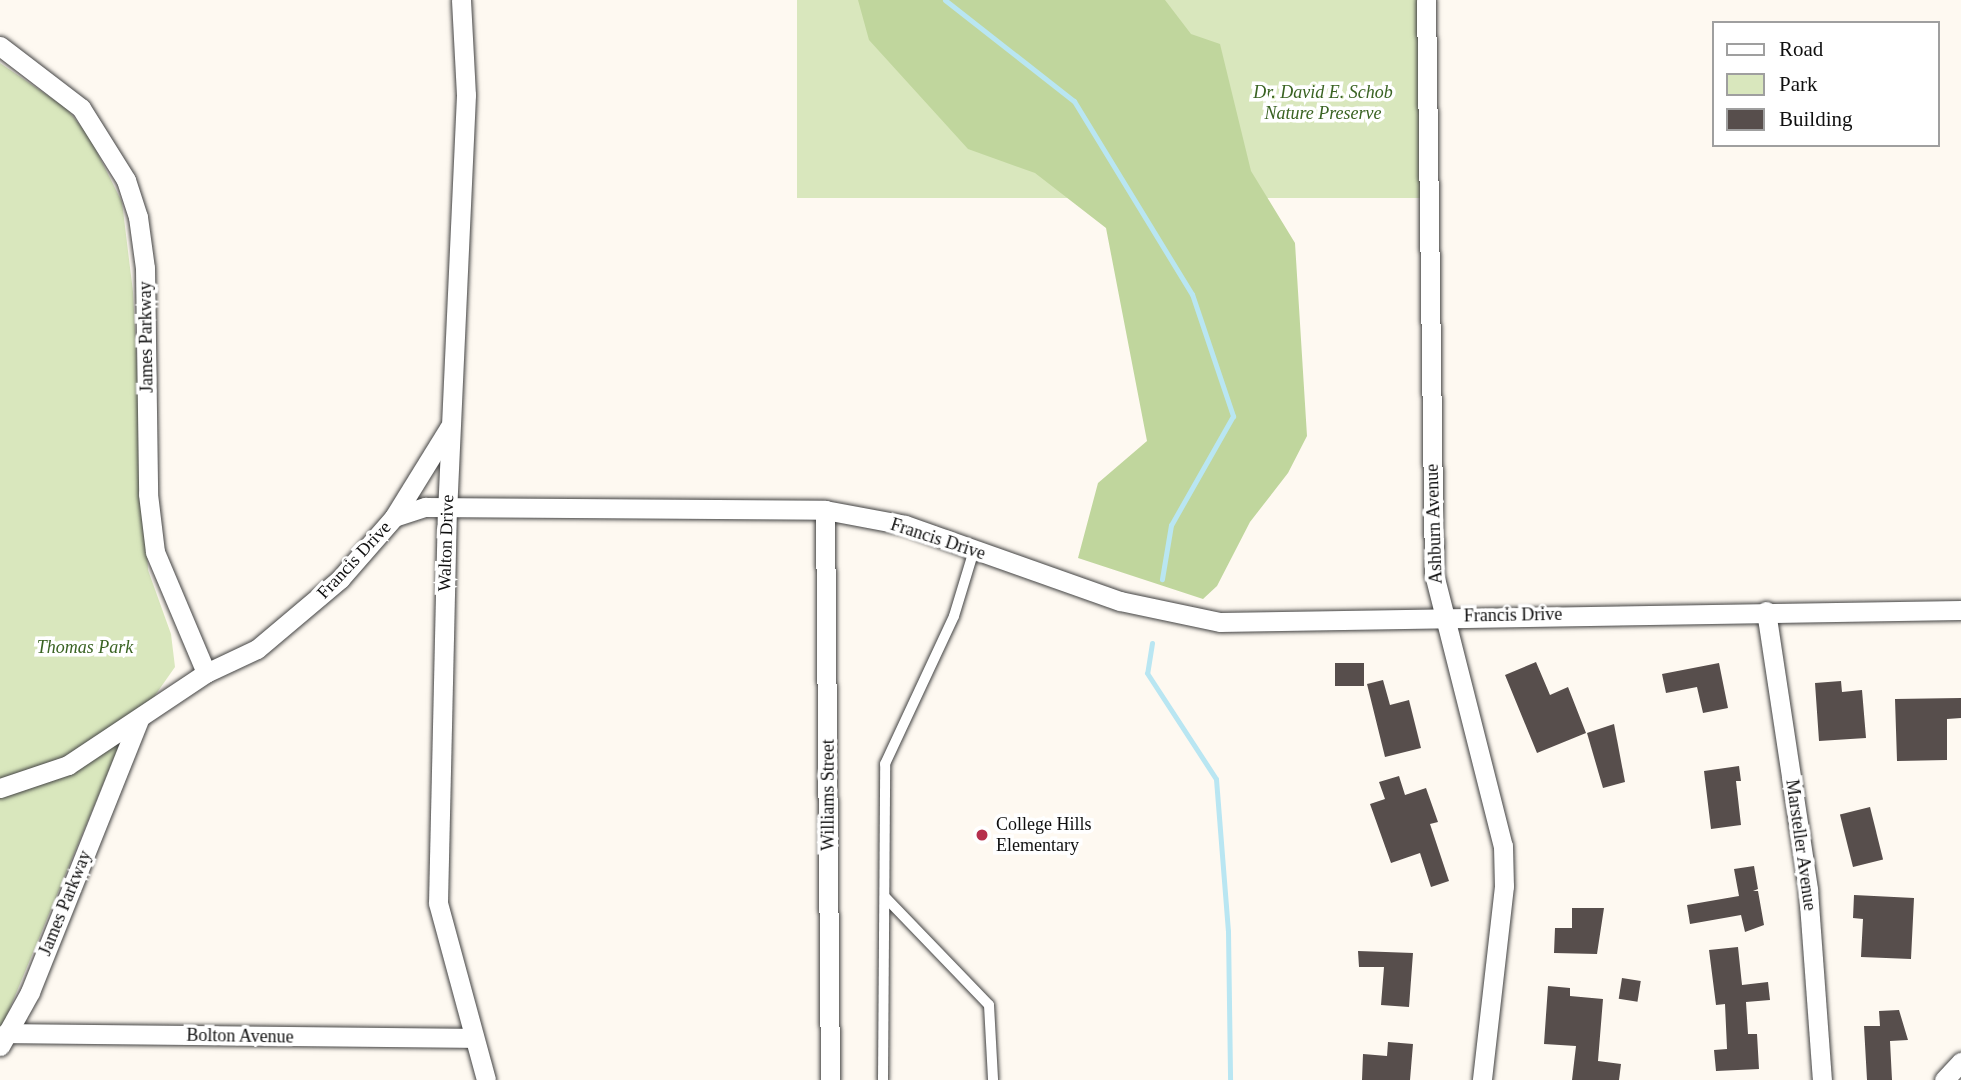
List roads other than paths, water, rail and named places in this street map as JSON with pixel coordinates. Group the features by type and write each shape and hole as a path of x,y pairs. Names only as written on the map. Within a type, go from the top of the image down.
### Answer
{"street":[{"name":"Walton Drive","path":"461,0 466,95 447,506 438,902 486,1080"},
{"name":"Ashburn Avenue","path":"1426,0 1433,574 1440,616 1503,846 1504,886 1482,1080"},
{"name":"James Parkway","path":"0,46 81,108 130,192 145,268 148,494 155,552 206,673"},
{"path":"394,517 451,425"},
{"name":"Francis Drive","path":"0,788 68,765 206,673 274,636 340,579 394,517 447,506 825,510 905,526 1119,601 1191,619 1961,610"},
{"name":"Williams Street","path":"825,510 830,1080"},
{"name":"Marsteller Avenue","path":"1766,611 1808,890 1822,1080"},
{"name":"James Parkway","path":"3,1040 30,992 140,719"},
{"name":"Bolton Avenue","path":"3,1040 474,1038"},
{"path":"1944,1080 1961,1062"}],"lane":[{"path":"883,1080 885,764 954,616 974,550"},
{"path":"884,897 989,1005 993,1080"}],"waterway":[{"path":"945,0 1074,101 1192,294 1233,416 1171,525 1162,579"},
{"path":"1152,643 1147,673 1216,779 1228,931 1230,1080"}],"place":[{"name":"College Hills Elementary","path":"982,835"}],"park label":[{"name":"Dr. David E. Schob Nature Preserve","path":"1323,103"},
{"name":"Thomas Park","path":"85,647"}]}
